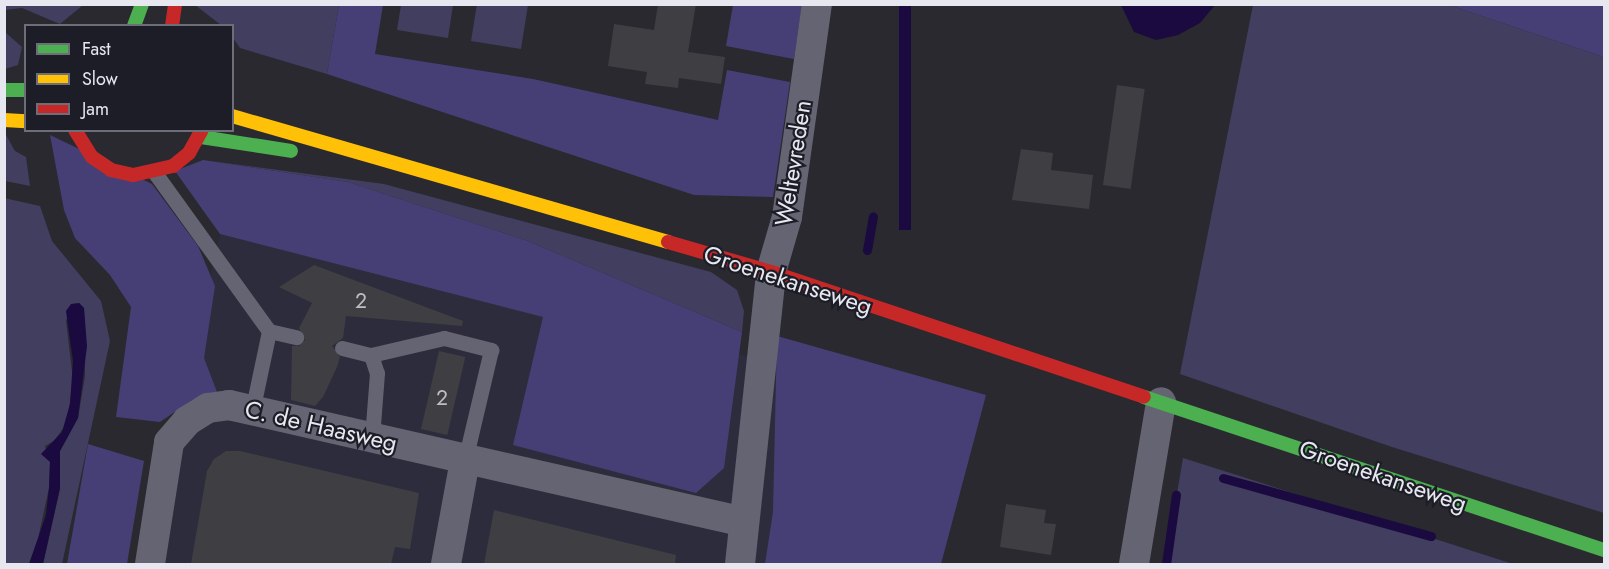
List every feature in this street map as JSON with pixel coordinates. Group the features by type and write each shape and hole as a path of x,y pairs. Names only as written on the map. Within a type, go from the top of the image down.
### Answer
{"street":[{"path":"135,24 142,4"},
{"path":"172,24 175,4"},
{"name":"Weltevreden","path":"744,522 771,272 787,217 818,4"},
{"path":"4,90 24,90"},
{"name":"Groenekanseweg","path":"234,117 411,170 771,272 1605,550"},
{"path":"4,120 24,121"},
{"path":"76,132 92,158 111,170 133,175 155,173 189,153 201,134"},
{"name":"Groenekanseweg","path":"201,134 411,170"},
{"path":"1134,564 1161,402"},
{"name":"C. de Haasweg","path":"150,564 169,442 187,421 208,408 253,407 465,460 744,522"},
{"path":"446,564 465,460"},
{"path":"740,564 744,522"}],"lane":[{"path":"155,173 269,331 296,337"},
{"path":"253,407 269,331"},
{"path":"342,348 371,355 444,338 491,350 465,460"},
{"path":"371,355 377,373 372,438"}],"shaded area":[{"path":"477,4 528,5 521,49 471,41"},
{"path":"1121,4 1215,5 1200,23 1178,35 1156,40 1134,32"},
{"path":"4,5 83,5 60,24 22,8 5,10"},
{"path":"195,5 339,5 327,74 240,48 234,39 234,24 220,24"},
{"path":"339,5 383,5 375,54 533,79 718,120 727,70 790,82 773,197 694,195 327,74"},
{"path":"401,5 453,5 448,38 397,30"},
{"path":"733,5 802,5 794,59 726,46"},
{"path":"899,5 911,5 911,230 899,230"},
{"path":"1253,5 1449,5 1604,57 1604,513 1392,447 1180,374"},
{"path":"1449,5 1604,5 1604,57"},
{"path":"5,32 22,47 18,65 5,69"},
{"path":"5,133 15,151 26,157 30,186 5,181"},
{"path":"50,135 152,184 198,246 215,286 204,358 217,392 192,400 160,422 116,417 131,307 110,275 75,238 64,210"},
{"path":"203,160 384,184 711,272 737,290 744,311 742,332 528,241 348,182"},
{"path":"203,160 348,182 528,241 742,332 724,468 696,493 513,445 543,317 220,234 175,171"},
{"path":"4,198 40,206 52,241 101,301 110,341 62,564 43,564 60,489 60,451 78,418 85,376 84,308 79,303 66,320 73,380 67,423 54,441 45,446 50,462 49,488 38,539 29,564 5,564"},
{"path":"220,234 544,317 783,363 776,510 768,564 147,564"},
{"path":"79,303 84,308 87,346 78,418 60,451 60,488 43,564 29,564 46,515 49,488 50,462 41,454 62,432 70,404 73,361 66,311 71,304"},
{"path":"777,336 986,395 941,564 765,564 773,512"},
{"path":"88,444 144,461 127,564 67,564"},
{"path":"1183,458 1243,477 1513,564 1165,564"}],"building":[{"path":"658,4 696,4 688,52 725,57 721,84 679,78 678,88 645,84 647,72 608,66 614,24 654,30"},
{"path":"1117,85 1145,89 1131,189 1103,185"},
{"path":"1021,149 1053,153 1051,170 1093,175 1089,209 1012,200"},
{"path":"314,265 463,321 462,326 346,316 343,338 332,346 340,357 323,397 315,406 291,400 292,346 299,346 305,340 299,328 312,303 279,287"},
{"path":"439,351 465,357 447,435 421,429"},
{"path":"226,451 240,451 419,493 410,549 395,547 391,564 191,564 207,471 214,459"},
{"path":"1006,504 1046,510 1044,523 1056,524 1051,555 1000,547"},
{"path":"494,510 676,555 675,564 484,564"}],"waterway":[{"path":"867,250 873,217"},
{"path":"1223,478 1431,536"},
{"path":"1166,564 1176,495"}],"traffic: fast":[{"path":"135,24 142,4"},
{"path":"4,90 24,90"},
{"path":"201,137 291,151"},
{"path":"1144,397 1604,550"}],"traffic: slow":[{"path":"234,117 668,242"},
{"path":"4,120 24,121"}],"traffic: jam":[{"path":"172,24 175,4"},
{"path":"76,132 92,157 111,170 133,175 173,166 189,153 201,132"},
{"path":"668,242 771,272 1144,397"}]}
